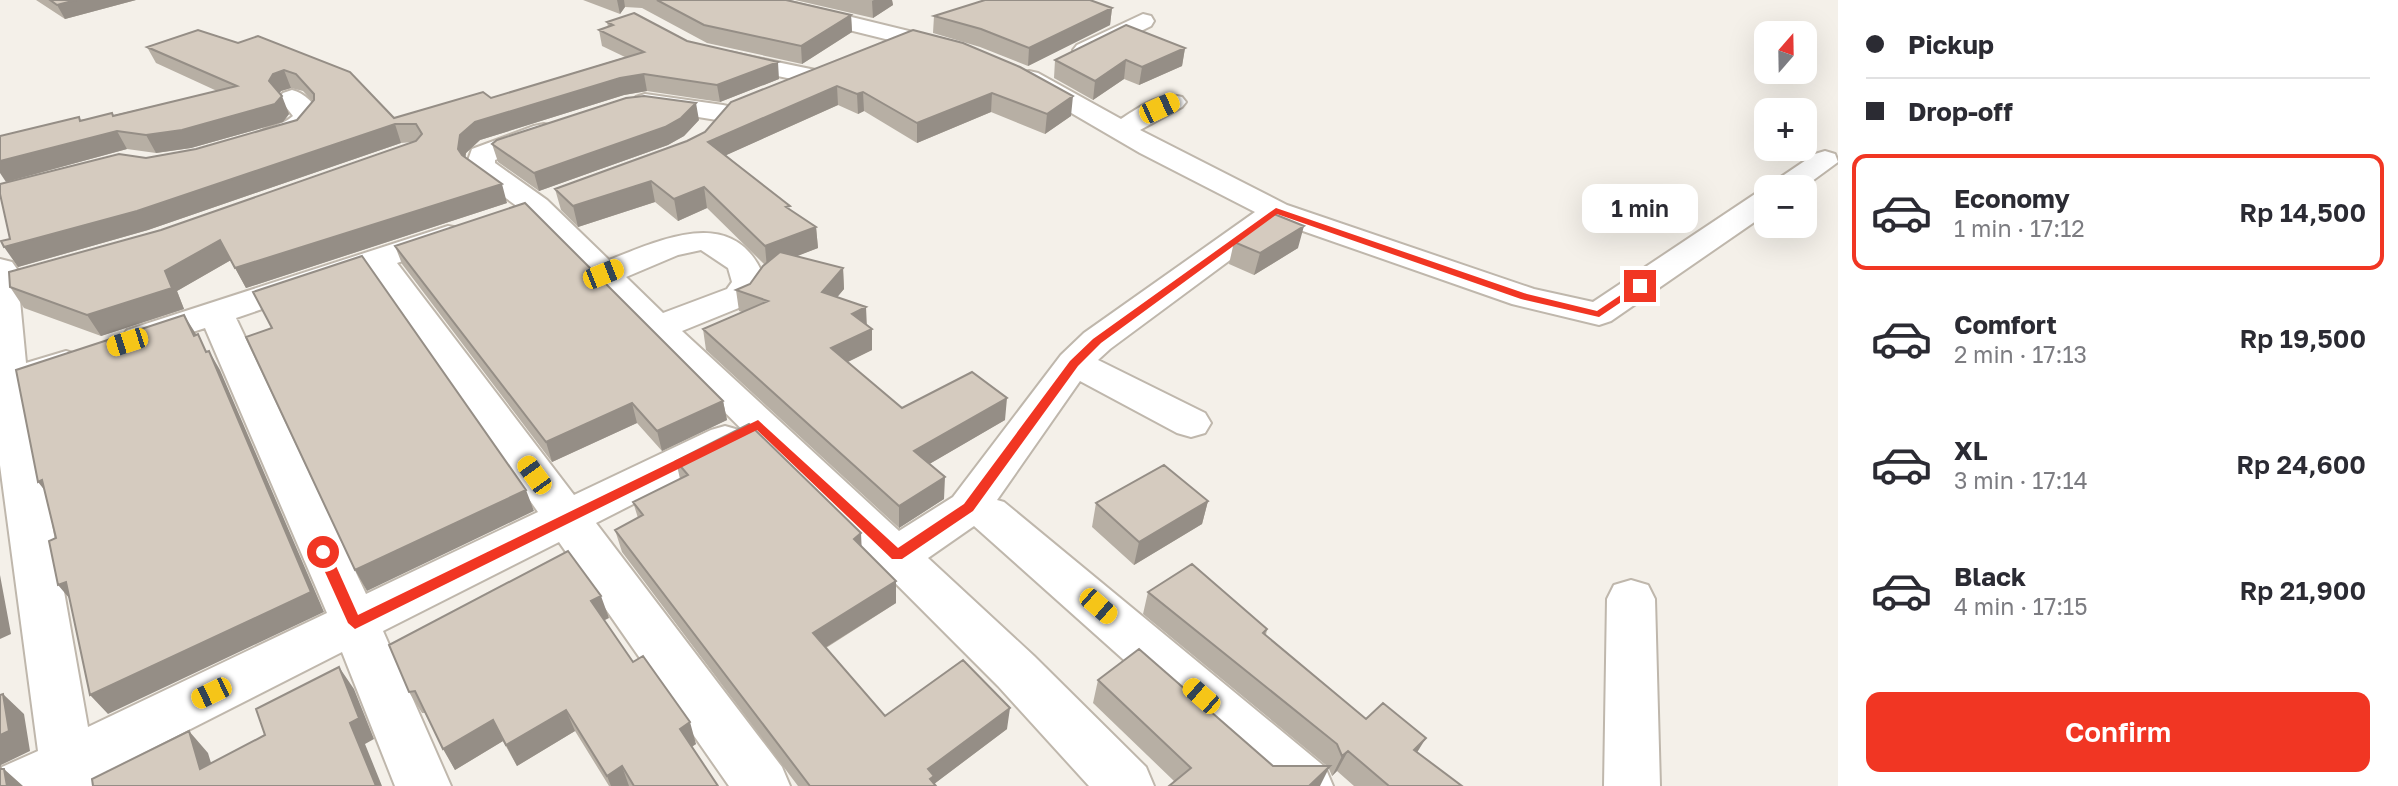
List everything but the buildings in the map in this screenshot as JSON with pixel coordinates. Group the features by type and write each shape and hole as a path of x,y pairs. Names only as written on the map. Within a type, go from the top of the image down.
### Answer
{"street":[{"path":"756,0 912,37 971,54"},
{"path":"1143,22 1038,69 1121,131 1276,211 1524,297 1599,314 1754,209"},
{"path":"876,52 912,37"},
{"path":"624,106 647,102 736,112 828,72 707,53"},
{"path":"244,144 294,130 303,123 306,113 292,98"},
{"path":"1121,131 1145,115 1174,102"},
{"path":"563,126 491,149 482,155 480,166 549,201 603,274 1016,671 1126,786"},
{"path":"1803,175 1825,160"},
{"path":"4,383 549,201"},
{"path":"897,555 968,508 1074,363 1122,320 1276,211"},
{"path":"603,274 668,248 704,240 720,247 743,264 748,282 739,296 658,328"},
{"path":"377,258 762,786"},
{"path":"11,277 4,383 53,779 355,623 758,424"},
{"path":"216,313 355,623 423,786"},
{"path":"1074,363 1191,423"},
{"path":"968,508 989,514 1014,534 1305,786"},
{"path":"1631,599 1632,786"}],"route":[{"path":"323,552 355,623 758,424 897,555 968,508 1074,363 1097,341 1122,320 1276,211 1524,297 1599,314 1640,286"}]}
